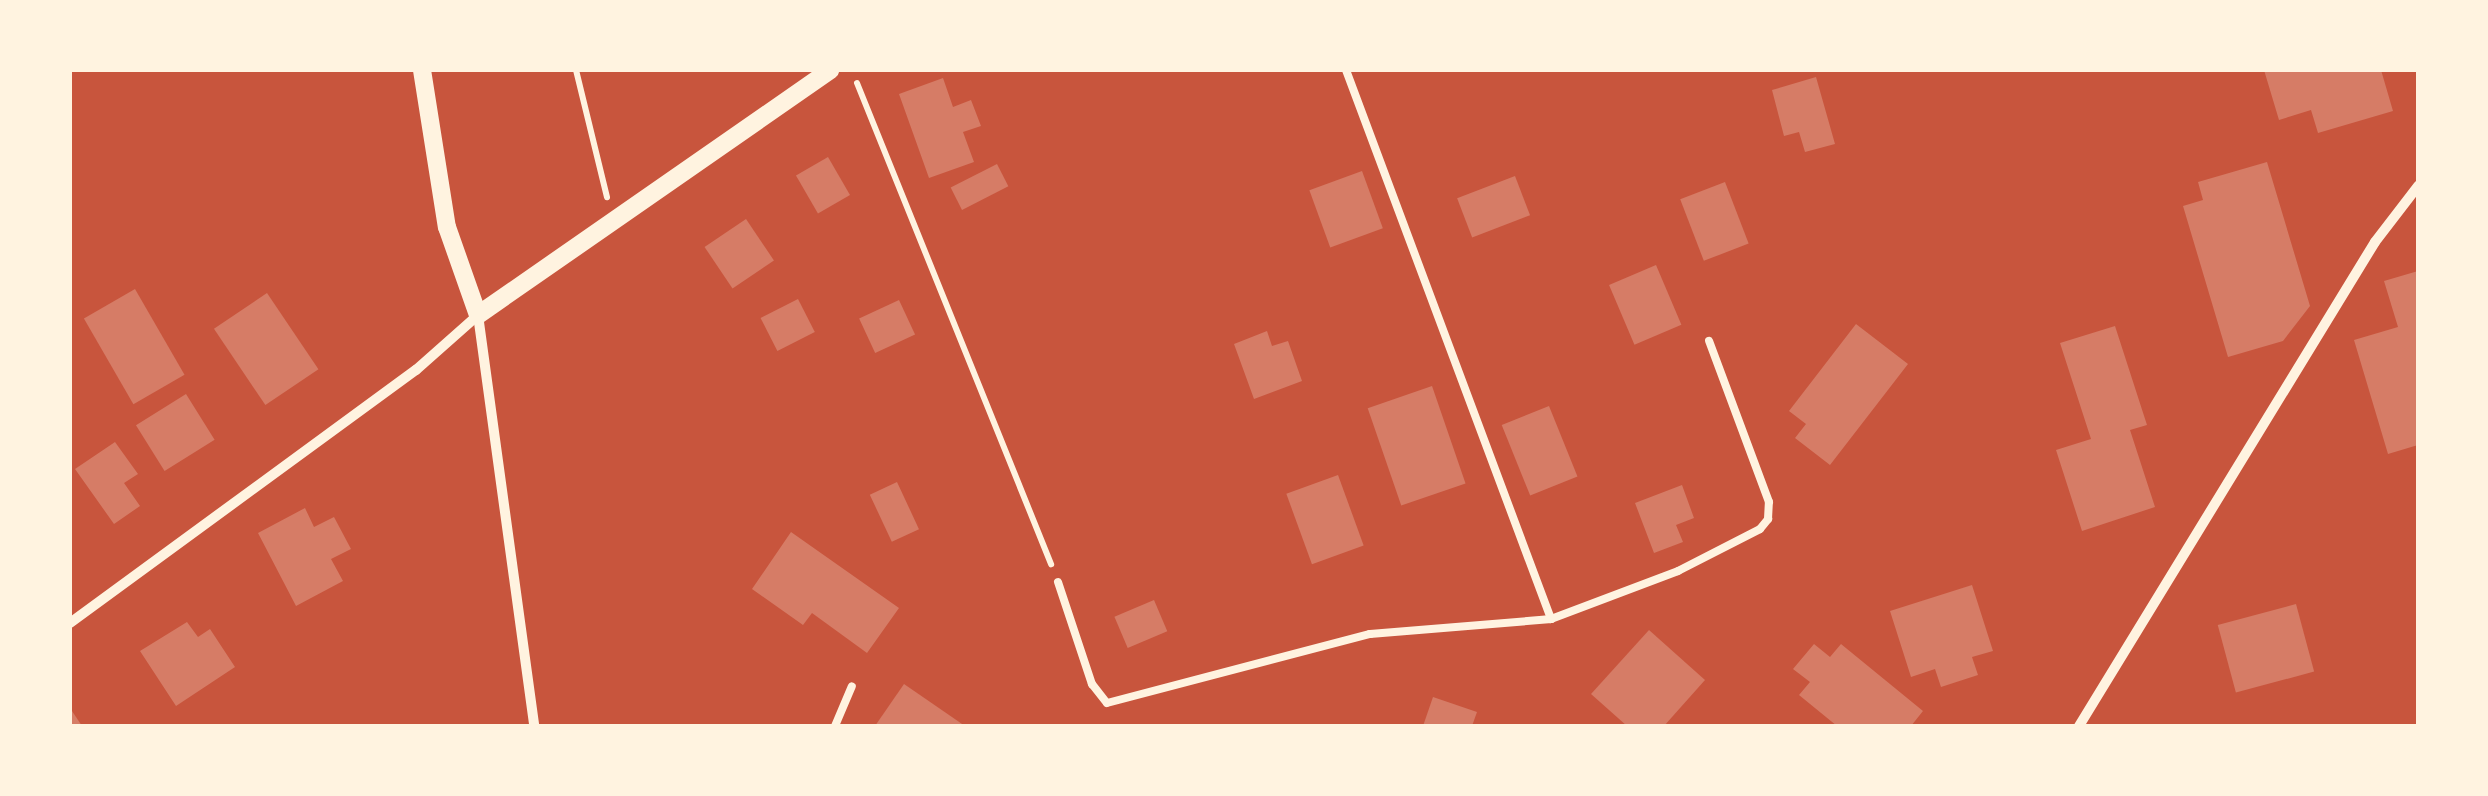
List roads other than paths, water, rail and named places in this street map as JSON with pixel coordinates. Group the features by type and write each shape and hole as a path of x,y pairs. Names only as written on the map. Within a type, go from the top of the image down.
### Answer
{"street":[{"path":"422,70 448,227 478,315 534,726"},
{"path":"70,622 416,370 478,315 830,70"},
{"path":"2079,726 2375,242 2418,186"}],"lane":[{"path":"1346,70 1551,619"},
{"path":"1058,582 1092,684 1108,703 1370,634 1551,619 1678,571 1760,529 1768,519 1769,502 1710,340"},
{"path":"835,726 852,686"}]}
